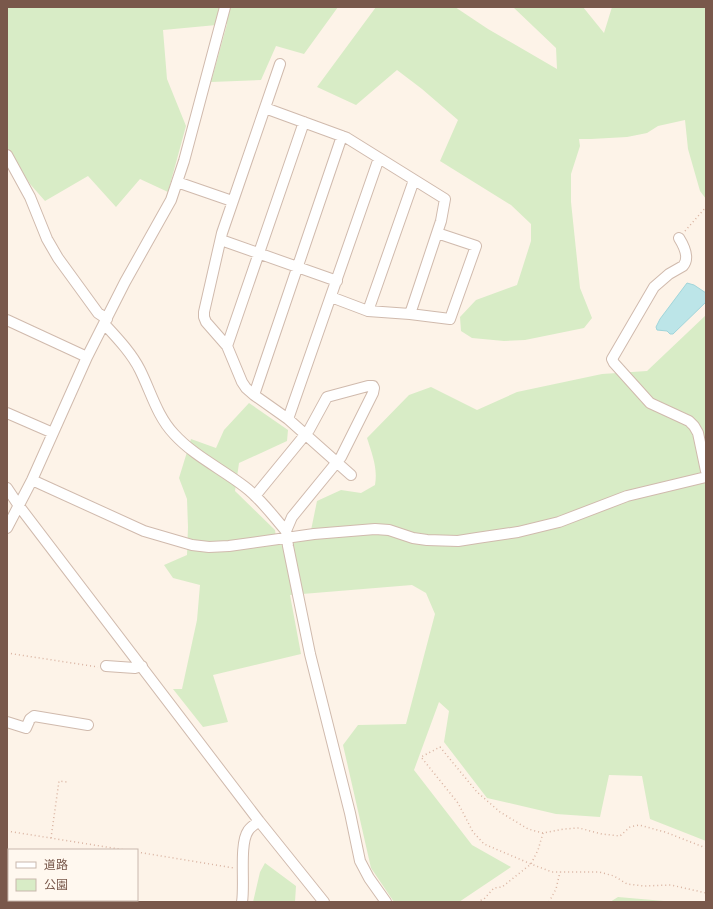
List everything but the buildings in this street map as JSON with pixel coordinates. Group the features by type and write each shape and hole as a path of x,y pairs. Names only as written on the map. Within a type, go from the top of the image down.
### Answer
{"street":[{"path":"7,528 32,480 87,357 125,282 167,208 186,154 225,7"},
{"path":"280,64 232,201 221,240 204,317 206,322 227,346 242,382 254,395 288,419 351,476"},
{"path":"265,108 342,136 445,199 441,221 410,314"},
{"path":"227,346 304,122"},
{"path":"254,395 342,136"},
{"path":"7,155 30,197 47,239 58,258 105,322 107,327 123,344 134,360 159,413 166,424 175,435 212,465 238,482 255,496 286,534 310,654 350,813 360,861 369,878 386,902"},
{"path":"288,419 379,158"},
{"path":"368,311 414,180"},
{"path":"177,182 232,201"},
{"path":"331,297 368,311 450,319 476,246 437,233"},
{"path":"679,238 686,256 686,263 661,280 654,287 612,359 650,403 689,421 694,426 698,433 706,470"},
{"path":"221,240 337,281"},
{"path":"7,320 87,357"},
{"path":"255,496 309,430 327,397 368,386 372,386 374,388 373,393 341,457 292,517 286,534"},
{"path":"7,413 52,433"},
{"path":"32,480 144,531 192,545 209,547 229,546 286,534 376,529 388,530 406,536 427,540 450,541 477,538 518,532 558,522 626,496 706,477"},
{"path":"7,488 19,506 259,821 324,902"},
{"path":"106,666 135,668 142,666"},
{"path":"7,722 26,728 30,719 34,716 88,725"},
{"path":"242,902 244,892 244,840 248,831 259,821"}],"path":[{"path":"679,238 706,207"},
{"path":"7,653 100,668 106,666"},
{"path":"706,848 665,832 639,825 630,828 620,836 602,834 579,828 543,833 528,828 500,812 477,792 440,747 421,757 458,803 473,832 484,844 552,872 599,872 614,876 628,884 644,886 671,884 706,893"},
{"path":"52,838 59,781 67,782"},
{"path":"7,831 119,849"},
{"path":"477,902 484,899 494,888 502,887 530,864 538,850 543,833"},
{"path":"138,852 244,869"},
{"path":"549,902 556,889 560,872"}],"green space":[{"path":"7,7 338,7 304,54 276,46 261,80 211,82 227,24 163,30 167,79 186,126 168,192 140,179 116,207 88,176 45,201 30,184 7,148"},
{"path":"376,7 455,7 488,29 557,69 556,48 513,7 583,7 604,33 612,7 706,7 706,199 700,191 688,149 685,120 658,126 647,133 627,137 579,139 580,146 571,174 571,202 580,288 592,318 584,328 525,340 504,341 472,338 461,331 460,317 476,300 517,285 531,241 531,224 511,205 440,161 458,120 397,70 356,105 317,87"},
{"path":"706,315 706,841 650,819 642,776 609,775 600,817 556,814 487,798 444,742 449,711 439,702 414,770 472,845 511,867 459,902 394,902 371,868 343,745 358,725 406,724 435,614 426,593 412,585 290,595 301,654 213,675 228,722 203,727 173,689 182,689 197,620 200,585 173,578 164,565 187,555 187,499 179,478 191,439 216,448 224,430 249,403 288,430 287,441 239,463 235,491 275,530 277,545 309,540 317,501 341,490 361,493 375,485 376,473 373,455 367,438 409,395 431,387 477,410 517,392 602,374 647,371"},
{"path":"265,863 296,886 295,902 253,902 260,872"},
{"path":"618,897 664,901 671,902 610,902"}],"water":[{"path":"687,283 694,285 706,293 706,302 673,334 670,334 667,331 657,330 656,327 660,319"}]}
